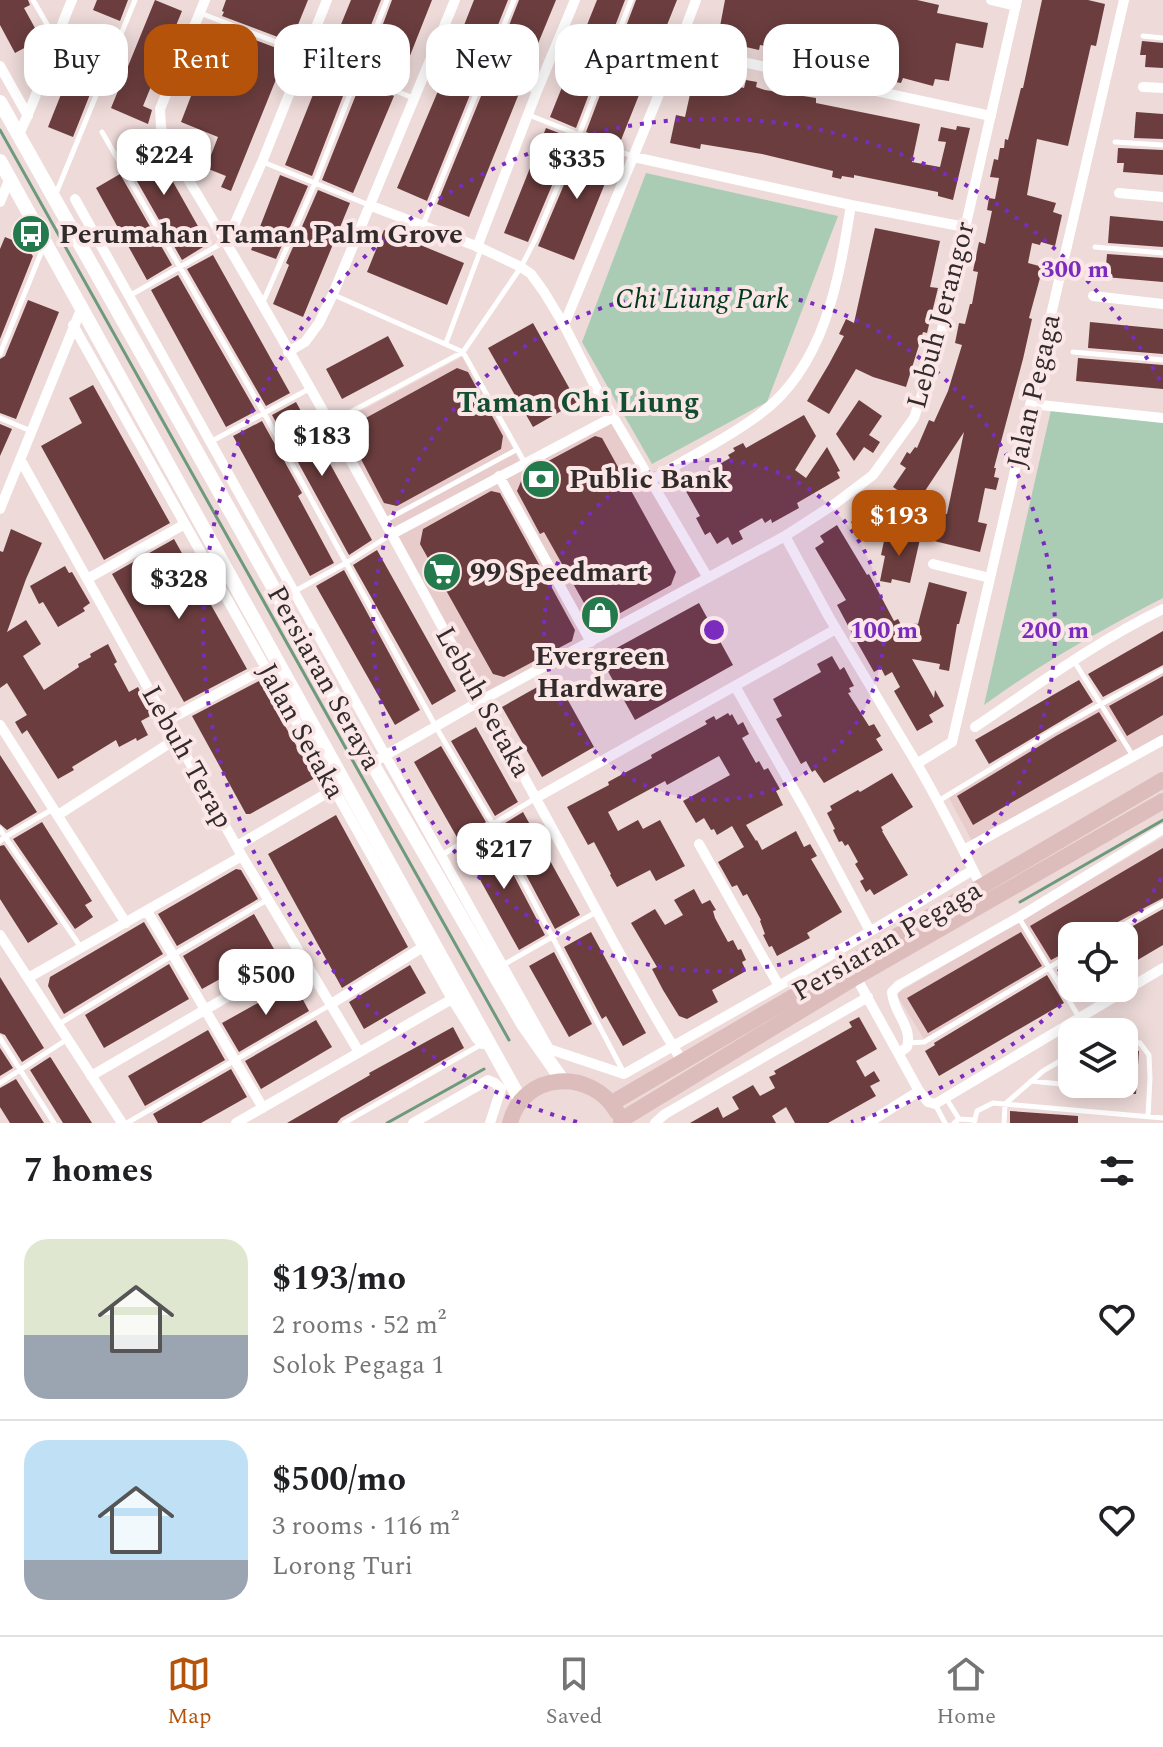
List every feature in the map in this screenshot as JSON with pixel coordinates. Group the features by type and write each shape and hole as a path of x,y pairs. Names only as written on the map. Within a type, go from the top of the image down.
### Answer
{"main road":[{"name":"Persiaran Seraya","path":"0,102 372,763 523,1024 563,1081"},
{"name":"Persiaran Seraya","path":"0,161 486,1044 521,1101"},
{"name":"Persiaran Pegaga","path":"621,1121 856,977 1163,780"},
{"path":"1146,789 1159,804"},
{"name":"Persiaran Pegaga","path":"612,1103 985,893 1159,804"},
{"path":"510,1123 521,1101 533,1091 563,1081 581,1083 598,1090 612,1103 621,1121"}],"street":[{"path":"62,24 72,0"},
{"name":"Lebuh Setaka","path":"205,0 160,109 166,143 227,241 385,520 682,1061"},
{"path":"317,24 327,0"},
{"path":"445,24 455,0"},
{"path":"539,86 575,0"},
{"path":"686,24 695,0"},
{"path":"991,0 1016,3"},
{"name":"Jalan Pegaga","path":"918,763 952,742 1124,0"},
{"name":"Lebuh Jerangor","path":"372,763 785,536 873,475 914,418 938,347 1016,3"},
{"path":"747,63 991,116"},
{"path":"0,66 28,116"},
{"path":"288,352 305,342 319,323 426,70"},
{"path":"1143,87 1163,88"},
{"path":"19,134 35,96"},
{"path":"227,241 288,96"},
{"path":"479,247 535,96"},
{"path":"564,325 659,96"},
{"path":"634,157 965,227"},
{"path":"0,201 10,178"},
{"path":"1119,193 1163,197"},
{"name":"Persiaran Seraya","path":"75,199 549,1049 624,1074"},
{"path":"369,205 479,247 531,274 564,325 613,417 708,578"},
{"path":"650,481 760,415 780,397 798,374 814,348 834,292 851,205"},
{"path":"1093,296 1163,304"},
{"path":"0,509 82,307"},
{"name":"Jalan Setaka","path":"73,325 452,999 477,1039 486,1044"},
{"path":"1031,404 1163,418"},
{"path":"392,534 613,417"},
{"name":"Lebuh Terap","path":"20,459 240,851 359,1052"},
{"path":"499,476 591,642"},
{"path":"87,579 185,524"},
{"path":"785,536 836,629 918,763 985,893"},
{"path":"933,564 990,578"},
{"path":"975,727 1074,661 1163,609"},
{"path":"536,798 836,629"},
{"path":"166,721 266,668"},
{"path":"735,686 870,931"},
{"path":"0,725 126,923"},
{"path":"56,812 176,739"},
{"name":"Persiaran Pegaga","path":"964,850 1163,740"},
{"path":"28,978 147,911 334,789"},
{"name":"Persiaran Pegaga","path":"908,1043 908,1031 892,1002 892,992 899,985 1162,832"},
{"path":"699,844 779,986"},
{"path":"624,1074 973,870"},
{"path":"147,911 263,1108"},
{"path":"2,942 125,1123"},
{"path":"331,1004 423,947"},
{"path":"91,1076 301,954"},
{"path":"856,977 919,1091 928,1102 935,1104 1163,968"},
{"name":"Persiaran Pegaga","path":"655,1123 665,1114 868,997"},
{"path":"236,1123 452,999"},
{"path":"899,1053 908,1043"},
{"path":"413,1123 488,1080 501,1089 490,1123"},
{"path":"868,1123 919,1091"}],"lane":[{"path":"33,0 47,24"},
{"path":"54,197 135,0"},
{"path":"377,24 387,0"},
{"path":"504,24 514,0"},
{"path":"329,423 463,352 521,267 536,238 631,0"},
{"path":"200,13 274,41"},
{"path":"1143,36 1163,38"},
{"path":"262,305 349,96"},
{"path":"409,96 414,98"},
{"path":"423,225 475,96"},
{"path":"528,114 634,157"},
{"path":"102,132 264,413 436,727 493,824 624,1074"},
{"path":"1115,142 1163,145"},
{"path":"262,162 369,205"},
{"path":"128,297 227,241"},
{"path":"0,354 45,244"},
{"path":"446,343 479,247"},
{"path":"1095,247 1163,253"},
{"path":"333,294 463,352 526,465"},
{"path":"1073,352 1163,360"},
{"path":"210,442 309,389"},
{"path":"0,418 31,431"},
{"path":"385,520 516,450"},
{"path":"294,592 392,534"},
{"path":"1074,661 1133,756"},
{"path":"939,801 1100,703 1163,670"},
{"path":"442,855 536,798"},
{"path":"3,839 56,812"},
{"path":"0,829 3,839 81,948"},
{"path":"58,1025 268,899"},
{"path":"1129,922 1163,903"},
{"path":"502,965 598,911"},
{"path":"1019,917 1079,1017"},
{"path":"908,1043 924,1042 1058,962"},
{"path":"125,1123 331,1004"},
{"path":"0,1038 54,1123"},
{"path":"0,1083 68,1039"},
{"path":"1138,1043 1149,1055 1148,1116"},
{"path":"344,1123 486,1044"},
{"path":"1004,1123 1005,1104 1030,1081 1058,1062"},
{"path":"1030,1081 1058,1084"},
{"path":"946,1098 956,1121 974,1122 977,1111 993,1103 1163,1118"},
{"path":"935,1104 945,1123"}],"shaded area":[{"path":"462,357 524,469 612,422 701,576 484,696 337,424"},
{"path":"1163,673 1163,735 972,841 949,798 1100,707"},
{"path":"1163,837 1163,900 1123,922 1058,922 1058,959 924,1039 896,994"}],"green space":[{"name":"Chi Liung Park","path":"646,173 838,216 767,402 652,464 582,342"},
{"path":"1051,410 1163,422 1163,598 1071,648 984,705"}],"building":[{"path":"0,0 28,0 30,5 24,8 33,24 24,24 24,48 15,53 0,25"},
{"path":"97,0 128,0 120,21 93,10"},
{"path":"155,0 182,11 177,24 145,24"},
{"path":"226,0 308,0 298,24 274,24 274,36 258,30 258,24 243,24 222,16"},
{"path":"351,0 381,0 371,24 341,24"},
{"path":"392,0 432,0 410,56 410,24 383,24"},
{"path":"474,0 508,0 498,24 464,24"},
{"path":"519,0 556,0 539,41 539,24 510,24"},
{"path":"597,0 625,0 616,24 587,24"},
{"path":"636,0 677,0 667,24 627,24"},
{"path":"725,0 917,0 939,5 937,13 988,23 983,48 956,43 949,81 935,79 933,86 903,78 899,83 899,24 763,24 763,46 760,45 759,50 747,47 747,24 720,24"},
{"path":"1042,0 1088,0 1105,4 1096,46 1091,45 1068,146 1037,139 1027,195 1056,203 1053,212 1062,215 1055,246 1032,243 1028,263 1043,267 994,468 994,477 999,478 996,490 985,488 978,522 987,524 980,552 934,541 940,513 947,514 964,432 917,503 893,487 906,468 900,464 907,452 910,454 917,448 929,420 934,422 948,391 962,345 955,343 959,323 965,324 972,304 978,272 973,271 979,242 985,244 992,211 987,210 989,198 995,199 999,178 990,177 994,159 998,160 1000,148 1004,148 1005,139 1008,140"},
{"path":"144,27 144,96 147,96 143,106 152,110 148,124 111,108 116,96 128,96 128,66"},
{"path":"258,41 274,47 274,84 231,191 221,187 226,176 206,168 218,137 181,122 191,96 258,96"},
{"path":"1142,41 1163,43 1163,68 1145,67 1146,55 1140,55"},
{"path":"747,80 757,82 756,87 763,89 763,96 816,98 816,103 920,124 912,162 940,167 946,142 938,141 941,127 956,130 957,126 970,128 953,200 938,196 938,192 854,175 854,178 832,177 833,171 762,154 701,144 700,149 670,143 676,115 685,117 690,96 747,96"},
{"path":"60,96 89,96 73,137 48,127"},
{"path":"312,96 343,96 312,176 285,165"},
{"path":"355,96 394,96 353,193 322,180"},
{"path":"436,96 470,96 427,201 397,188"},
{"path":"481,96 518,96 469,217 437,204"},
{"path":"558,96 588,96 576,128 550,117"},
{"path":"600,96 639,96 619,145 586,132"},
{"path":"1136,112 1163,114 1163,139 1134,138"},
{"path":"546,128 572,138 528,242 504,233"},
{"path":"146,134 208,244 182,260 121,148"},
{"path":"582,142 616,156 574,260 538,246"},
{"path":"1118,148 1163,150 1163,175 1123,172 1124,163 1117,163"},
{"path":"120,174 172,265 147,280 96,188"},
{"path":"280,175 308,186 276,259 251,250"},
{"path":"318,190 350,203 303,317 273,304 289,265 286,263"},
{"path":"1110,216 1163,221 1163,247 1108,243"},
{"path":"875,228 940,241 930,287 938,288 927,333 923,332 906,387 856,369 829,414 807,401 844,336 839,334 846,319 854,323"},
{"path":"384,230 464,263 447,305 367,272"},
{"path":"5,237 22,244 33,256 0,339 0,249"},
{"path":"1107,254 1163,258 1163,282 1105,277"},
{"path":"213,255 290,393 266,406 187,269"},
{"path":"178,275 256,411 226,427 151,290"},
{"path":"28,300 59,312 16,419 0,413 0,359 5,356"},
{"path":"1090,322 1163,329 1163,354 1088,348"},
{"path":"533,323 577,402 533,427 488,348"},
{"path":"388,336 404,366 342,399 326,369"},
{"path":"1078,358 1163,365 1163,389 1076,381"},
{"path":"457,368 468,372 503,436 501,449 397,506 384,503 350,438 353,425"},
{"path":"93,385 170,523 104,560 41,446 82,423 69,398"},
{"path":"859,400 882,416 869,435 880,442 873,453 864,447 854,461 836,434"},
{"path":"296,402 372,540 349,555 272,415"},
{"path":"804,415 816,436 795,470 806,478 827,447 840,471 837,472 840,478 797,503 799,508 772,523 771,519 765,523 762,518 739,531 743,539 732,545 728,537 717,544 710,532 705,535 696,518 700,516 683,486 730,458 728,455 735,451 733,448 743,443 746,448"},
{"path":"262,421 302,493 298,496 334,563 310,576 233,436"},
{"path":"0,424 12,429 0,456"},
{"path":"595,436 602,438 676,572 671,585 604,622 593,619 517,491 524,474"},
{"path":"491,491 500,493 575,630 572,641 504,677 493,674 420,544 423,529"},
{"path":"889,492 905,513 866,542 851,522"},
{"path":"837,525 869,574 894,621 898,619 909,639 912,623 918,624 929,582 967,592 957,624 949,671 939,669 940,664 912,659 934,698 935,690 944,706 929,715 933,722 917,731 894,691 900,687 892,672 885,676 881,668 874,672 837,605 846,600 815,548 824,542 820,536"},
{"path":"11,529 42,543 7,632 26,620 41,644 23,656 44,690 108,644 117,662 114,664 129,692 138,687 152,715 141,721 148,735 119,747 116,740 58,779 27,730 22,734 15,722 27,715 7,683 0,688 0,551 3,552"},
{"path":"886,532 920,539 910,583 892,579 891,583 880,581"},
{"path":"174,539 247,669 184,702 112,574"},
{"path":"377,550 456,691 432,705 353,565"},
{"path":"65,566 69,573 72,572 90,603 83,608 85,611 58,627 43,602 39,604 30,586"},
{"path":"344,570 420,710 395,725 316,586"},
{"path":"699,603 733,665 635,720 600,657"},
{"path":"1163,631 1163,665 1103,697 1088,674"},
{"path":"832,656 840,670 844,667 854,686 849,688 851,692 848,693 869,726 874,724 881,736 876,739 883,750 824,783 806,761 801,764 776,719 782,716 773,699 821,672 817,664"},
{"path":"1163,676 1163,715 1127,736 1109,706"},
{"path":"555,677 594,747 542,777 502,707"},
{"path":"1079,680 1093,702 989,764 975,740"},
{"path":"259,681 315,778 246,814 192,716"},
{"path":"1099,712 1117,741 973,825 957,796"},
{"path":"728,713 730,716 732,714 738,725 743,722 749,734 742,738 756,763 759,761 764,770 768,768 780,789 776,791 783,805 746,825 762,850 796,831 804,847 810,844 817,856 811,859 842,912 807,933 810,938 777,956 763,935 761,920 747,894 743,896 737,885 732,887 718,862 744,847 732,826 717,835 704,818 696,823 683,801 730,775 719,756 667,785 665,781 608,812 618,831 638,820 643,829 660,820 685,866 656,881 650,870 617,887 594,842 588,845 567,807 609,785 608,782 652,758 651,755 707,724 705,721 714,716 716,720"},
{"path":"476,727 518,802 495,816 451,741"},
{"path":"441,746 486,822 458,839 414,762"},
{"path":"0,755 37,812 7,830 0,824"},
{"path":"892,773 913,807 881,827 908,875 874,895 870,889 866,892 860,881 864,879 855,864 858,862 848,844 845,846 842,841 839,842 827,813 832,810 830,806"},
{"path":"523,812 580,915 555,929 500,826"},
{"path":"336,815 408,947 342,988 268,854"},
{"path":"42,822 92,901 85,905 93,917 75,929 13,839"},
{"path":"491,832 545,935 519,950 463,849"},
{"path":"4,845 58,924 28,943 0,899 0,846"},
{"path":"1163,848 1163,898 1118,922 1058,922 1058,956 1051,960 1030,926"},
{"path":"236,869 241,870 258,899 177,946 158,914"},
{"path":"694,889 702,904 710,900 716,910 713,911 715,918 728,942 733,940 738,950 741,949 746,960 742,962 746,971 712,990 718,1002 687,1019 679,1016 663,990 652,969 657,967 631,923 655,909 665,925 683,915 674,900"},
{"path":"1163,909 1163,945 1138,960 1138,923"},
{"path":"254,914 274,949 202,989 183,956"},
{"path":"144,922 163,954 64,1014 48,986 50,977"},
{"path":"591,932 646,1033 623,1046 606,1016 602,1019 564,947"},
{"path":"1021,932 1042,966 928,1033 907,998"},
{"path":"554,952 592,1024 569,1037 529,966"},
{"path":"169,964 189,999 104,1048 85,1015"},
{"path":"410,965 426,993 364,1029 349,1002"},
{"path":"1047,975 1058,993 1058,1002 1064,1003 939,1076 925,1051"},
{"path":"0,977 44,1048 22,1062 5,1035 0,1033"},
{"path":"294,983 309,1011 239,1052 222,1023"},
{"path":"859,1017 877,1049 856,1061 865,1077 874,1071 880,1081 870,1086 876,1096 828,1123 795,1123 786,1107 772,1116 776,1123 690,1123 718,1107 723,1118 739,1109 732,1097 753,1085 760,1096 775,1088 769,1077 776,1074 774,1071 852,1027 849,1022"},
{"path":"316,1020 332,1047 261,1089 245,1061"},
{"path":"453,1027 464,1048 337,1123 287,1123 369,1073"},
{"path":"208,1030 225,1060 145,1106 128,1076"},
{"path":"0,1048 13,1068 0,1076"},
{"path":"50,1057 92,1123 63,1123 30,1070"},
{"path":"231,1069 247,1097 201,1123 158,1123 153,1114"},
{"path":"16,1079 44,1123 10,1123 0,1107 0,1088"},
{"path":"1010,1111 1078,1116 1078,1123 1010,1123"}],"waterway":[{"path":"0,130 509,1040"},
{"path":"1020,902 1163,820"},
{"path":"387,1123 484,1069"}],"place":[{"name":"Perumahan Taman Palm Grove","path":"31,234"},
{"name":"Public Bank","path":"541,479"},
{"name":"99 Speedmart","path":"442,572"},
{"name":"Evergreen Hardware","path":"600,615"}],"district":[{"name":"Taman Chi Liung","path":"578,403"}]}
